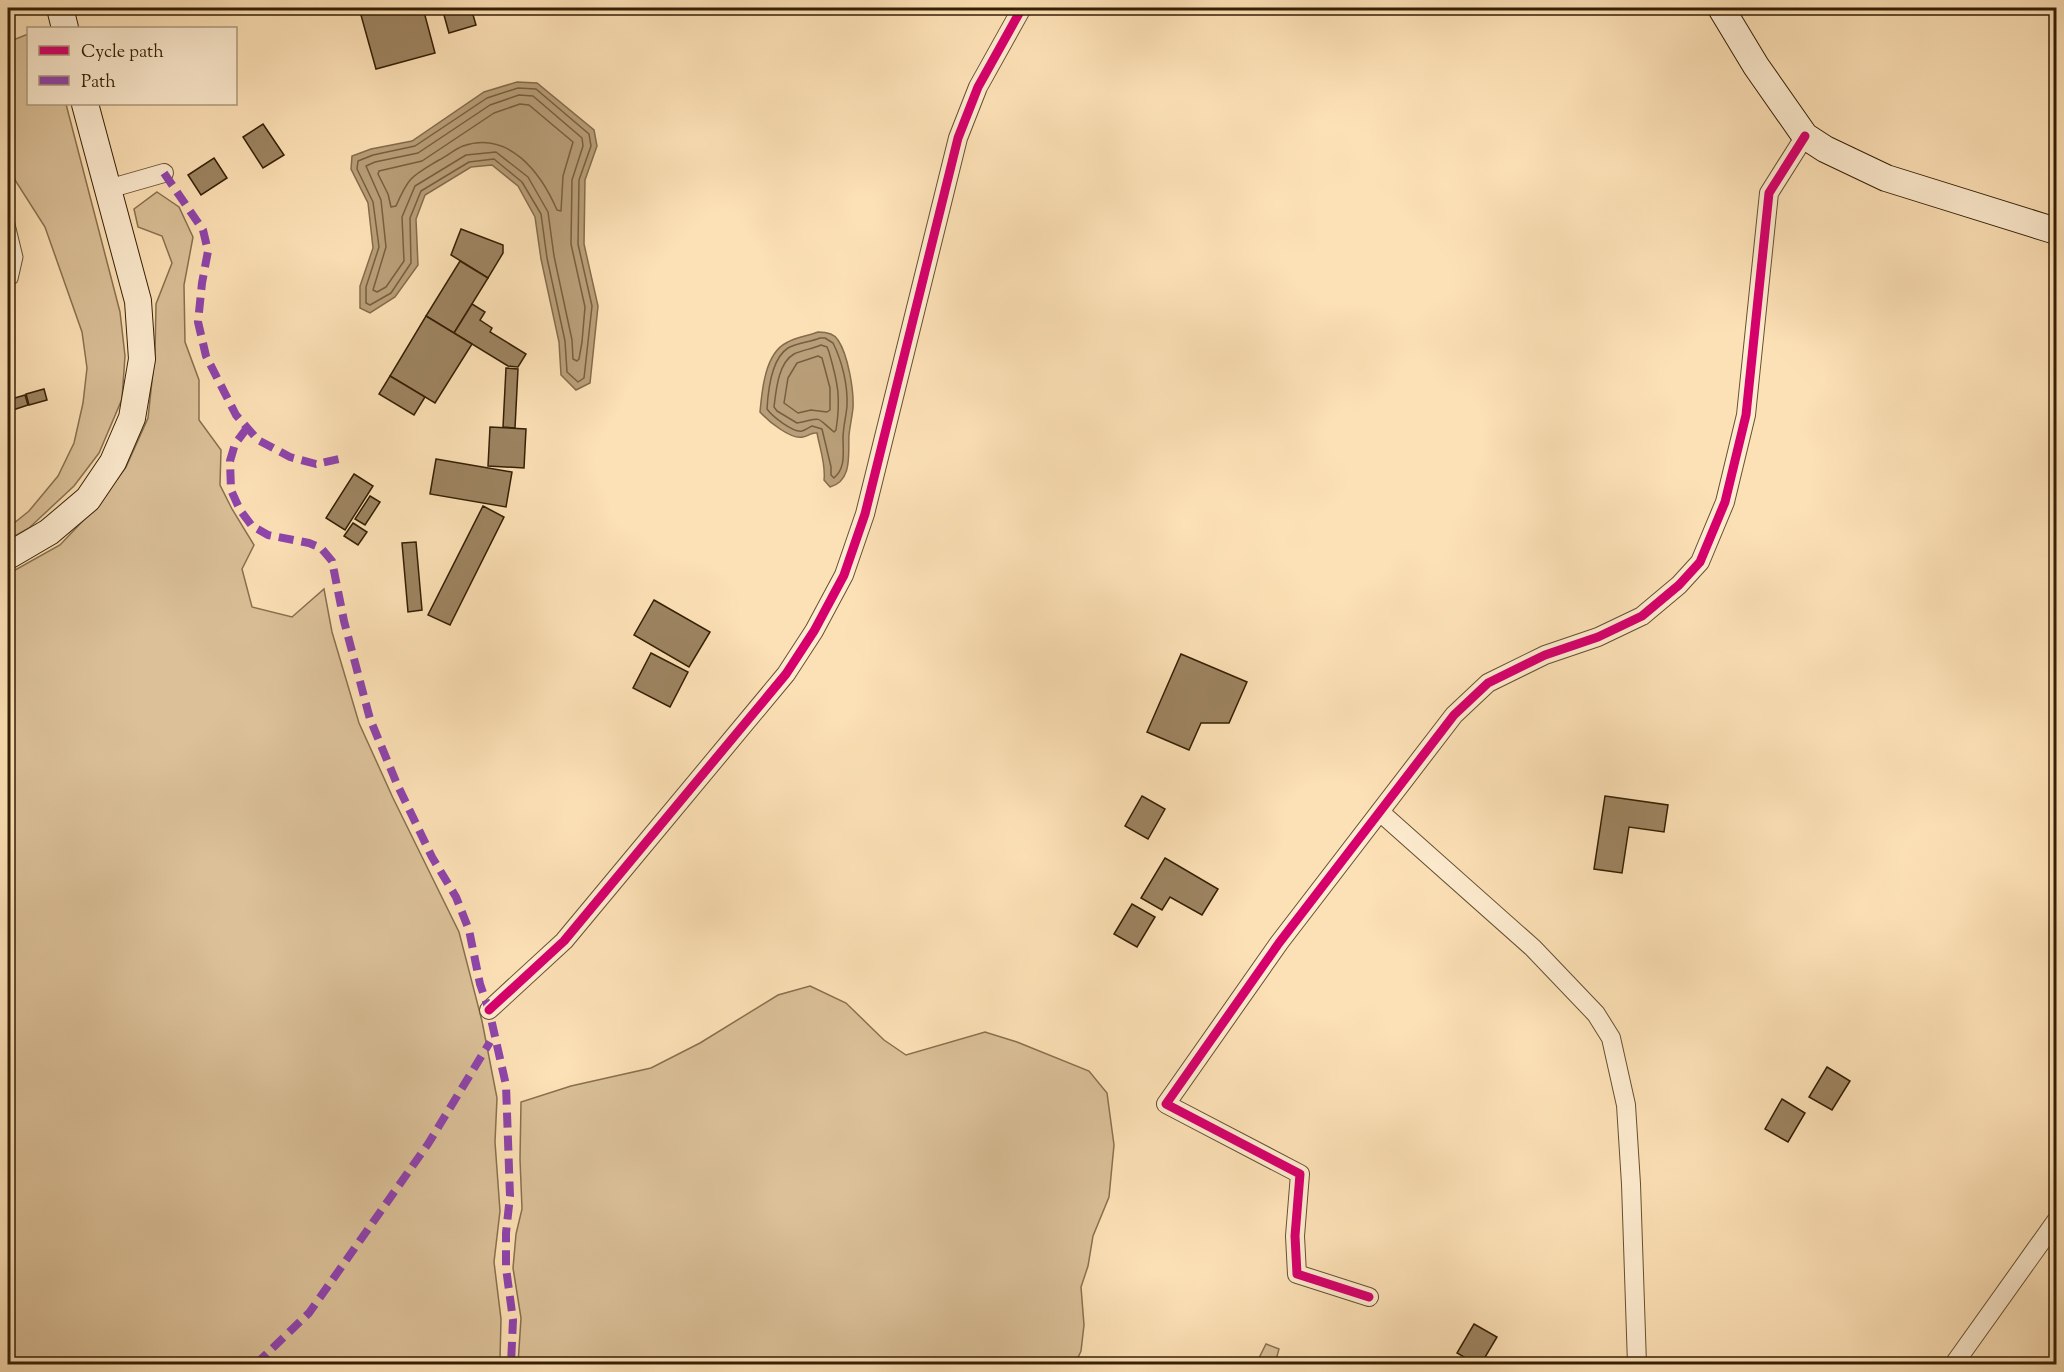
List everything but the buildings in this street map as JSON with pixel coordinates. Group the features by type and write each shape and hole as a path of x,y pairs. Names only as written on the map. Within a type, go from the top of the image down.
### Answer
{"street":[{"path":"60,8 65,27"},
{"path":"489,1010 564,940 786,674 814,631 844,575 865,514 958,138 978,87 1022,8"},
{"path":"1721,8 1756,66 1805,135 1825,149 1886,178 2056,231"},
{"path":"8,556 49,532 88,499 112,462 132,418 142,358 138,302 85,105"},
{"path":"1369,1297 1297,1274 1295,1236 1300,1174 1166,1104 1280,943 1454,716 1488,683 1545,655 1598,637 1641,616 1679,585 1700,562 1725,502 1746,415 1769,193 1805,135"},
{"path":"108,189 164,173"},
{"path":"1380,812 1533,948 1596,1014 1611,1038 1626,1105 1632,1196 1637,1365"},
{"path":"1954,1365 2056,1221"}],"lane":[{"path":"8,216 18,257 13,279 8,281"}],"shaded area":[{"path":"27,34 27,105 66,105 120,312 125,356 122,399 99,453 74,486 29,528 8,540 8,528 29,511 58,476 74,443 83,403 87,368 82,332 45,227 15,180 8,152 8,42"},
{"path":"157,192 179,207 193,237 184,285 185,342 199,380 199,420 221,450 220,485 254,545 242,569 252,607 292,617 324,589 332,632 359,723 459,932 482,1021 497,1098 495,1142 500,1211 494,1262 501,1319 500,1359 497,1364 8,1364 8,574 60,545 96,507 126,467 148,418 155,353 156,304 172,263 162,236 138,227 134,209"},
{"path":"810,986 846,1003 884,1040 906,1055 985,1032 1017,1042 1089,1071 1107,1093 1114,1145 1109,1197 1093,1236 1088,1266 1081,1287 1084,1325 1081,1351 1075,1364 518,1364 521,1318 513,1268 516,1234 522,1209 521,1102 571,1086 651,1068 700,1043 778,995"},
{"path":"1266,1344 1279,1349 1275,1364 1256,1364"}],"water":[{"path":"517,82 537,83 594,130 597,146 585,180 584,244 598,306 590,383 576,390 561,375 559,342 541,259 535,217 518,186 492,165 471,167 425,195 416,219 418,265 395,297 370,313 360,308 360,286 373,248 368,203 351,169 352,156 371,149 412,141 484,92"},
{"path":"818,332 832,334 842,346 850,373 852,392 853,408 848,466 843,479 830,487 824,480 817,433 803,437 792,436 774,425 760,412 766,373 773,355 790,341"}],"marked path":[{"path":"164,173 203,230 208,251 198,322 206,356 236,415 258,440 290,457 316,464 344,458"},
{"path":"247,428 235,444 230,461 231,490 240,510 252,526 268,535 309,543 321,548 332,561 344,621 370,719 397,784 432,857 456,897 469,930 480,984 489,1010 506,1085 510,1196 506,1233 506,1268 513,1320 511,1364"},
{"path":"256,1364 309,1313 428,1144 490,1042"}],"cycle path":[{"path":"489,1010 564,941 786,674 814,631 844,575 865,514 958,138 978,87 1022,8"},
{"path":"1369,1297 1297,1274 1295,1236 1300,1174 1166,1104 1279,943 1454,715 1488,683 1545,655 1598,637 1642,616 1679,585 1700,562 1725,502 1746,415 1769,193 1805,136"}]}
